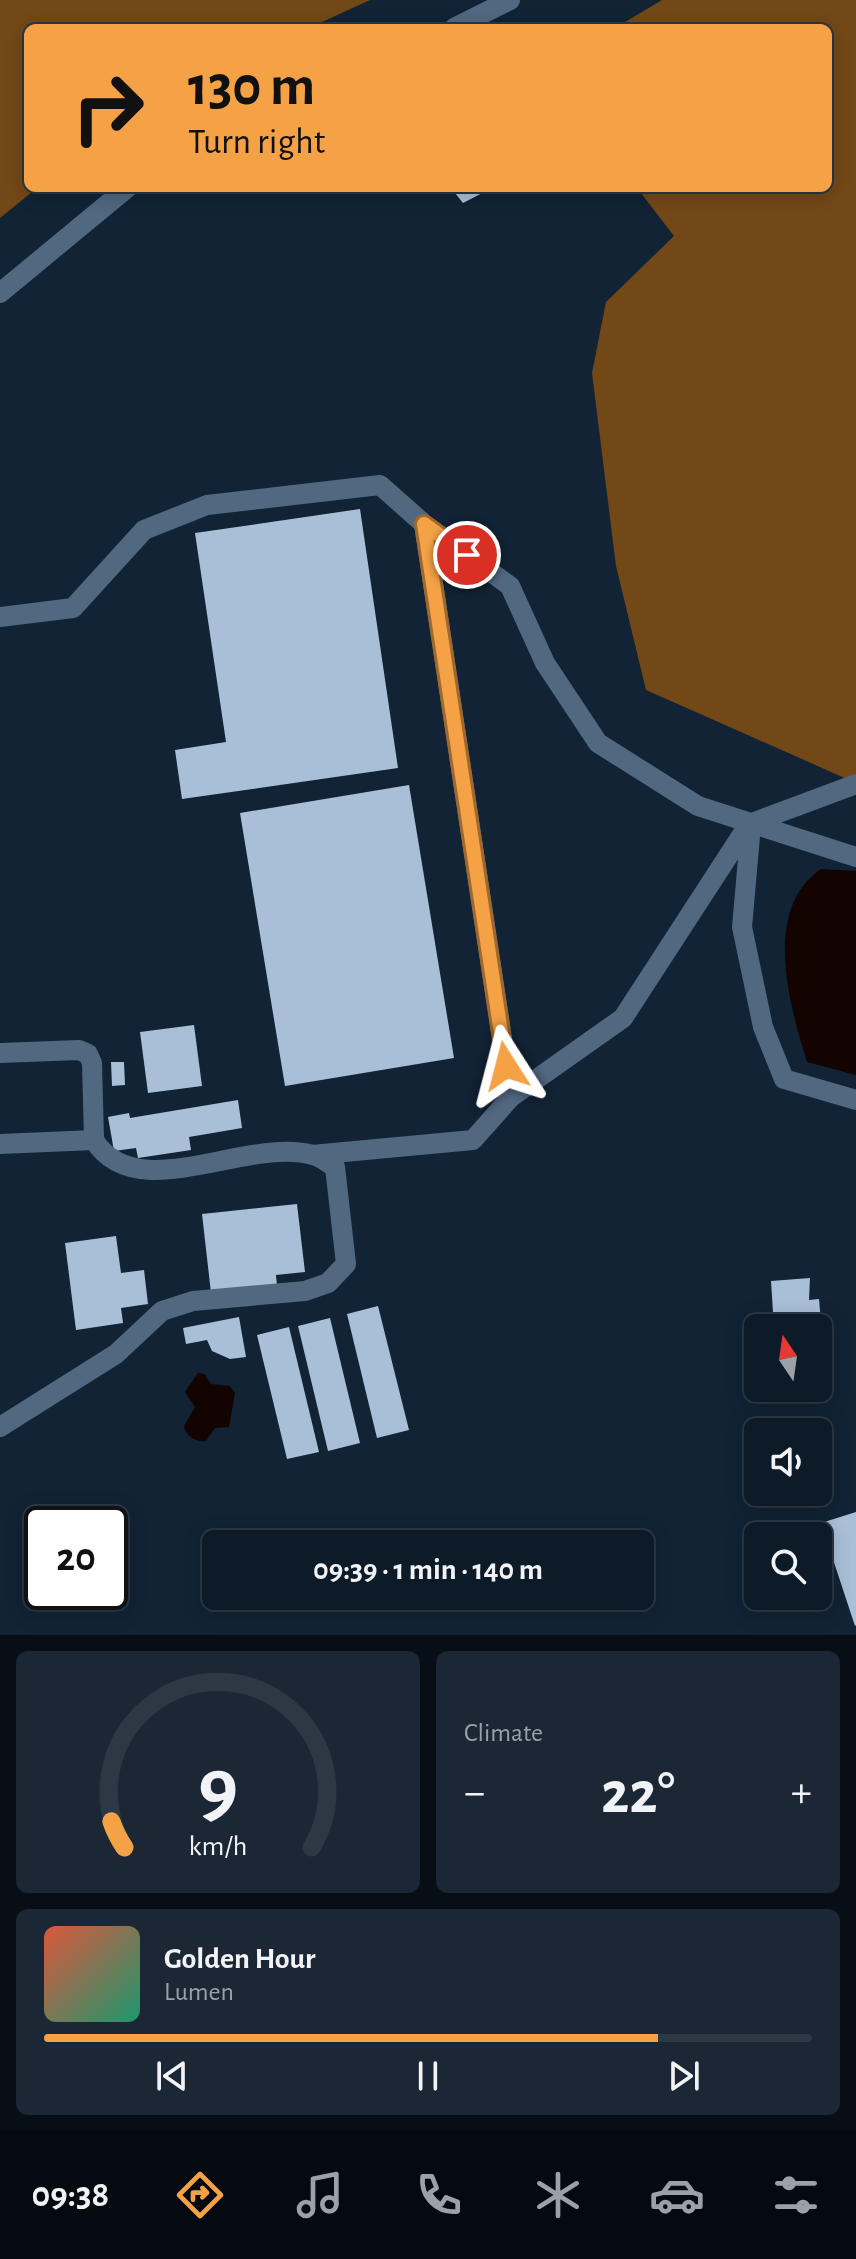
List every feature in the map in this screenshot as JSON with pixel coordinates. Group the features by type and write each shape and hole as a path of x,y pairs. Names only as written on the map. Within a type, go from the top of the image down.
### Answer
{"street":[{"path":"462,24 510,0"},
{"path":"0,293 122,192"},
{"path":"0,617 73,608 144,530 207,505 380,485 424,524 510,586 545,663 598,743 698,806 856,857"},
{"path":"424,524 511,1097"},
{"path":"0,1053 79,1050 88,1054 92,1063 94,1140 104,1156 142,1172 268,1154 312,1155 473,1140 511,1097 623,1018 750,824 856,784"},
{"path":"750,824 742,927 763,1027 784,1079 856,1100"},
{"path":"0,1144 94,1140"},
{"path":"0,1427 116,1354 162,1311 193,1301 305,1291 328,1283 346,1264 335,1167 312,1155"}],"shaded area":[{"path":"0,0 370,0 318,24 24,24 24,192 32,192 0,218"},
{"path":"662,0 856,0 856,783 646,690 616,566 592,373 606,302 674,236 640,192 832,192 832,24 622,24"},
{"path":"821,869 856,871 856,1075 807,1062 788,986 786,932 791,908 803,886"},
{"path":"198,1373 204,1374 211,1384 230,1386 235,1393 229,1427 215,1428 206,1441 192,1438 184,1426 195,1407 185,1392"}],"building":[{"path":"454,192 484,192 463,203"},
{"path":"360,509 398,768 182,799 175,750 226,742 195,533"},
{"path":"409,785 454,1058 285,1086 240,813"},
{"path":"194,1025 202,1086 148,1093 140,1032"},
{"path":"111,1062 124,1062 125,1085 112,1086"},
{"path":"238,1100 242,1128 189,1137 191,1150 138,1158 136,1148 114,1151 108,1117 129,1113 130,1118"},
{"path":"297,1204 305,1272 276,1275 277,1286 211,1293 202,1214"},
{"path":"116,1236 121,1273 144,1270 148,1304 121,1308 123,1323 76,1330 65,1243"},
{"path":"810,1278 809,1300 819,1299 820,1314 773,1314 771,1281"},
{"path":"378,1306 409,1430 377,1438 347,1314"},
{"path":"239,1317 246,1357 230,1359 212,1351 207,1340 186,1344 183,1328"},
{"path":"330,1318 360,1443 328,1451 298,1326"},
{"path":"289,1327 319,1452 287,1459 257,1335"},
{"path":"856,1512 855,1626 832,1556 832,1522 824,1522"}],"route":[{"path":"467,555 424,524 506,1066"}]}
